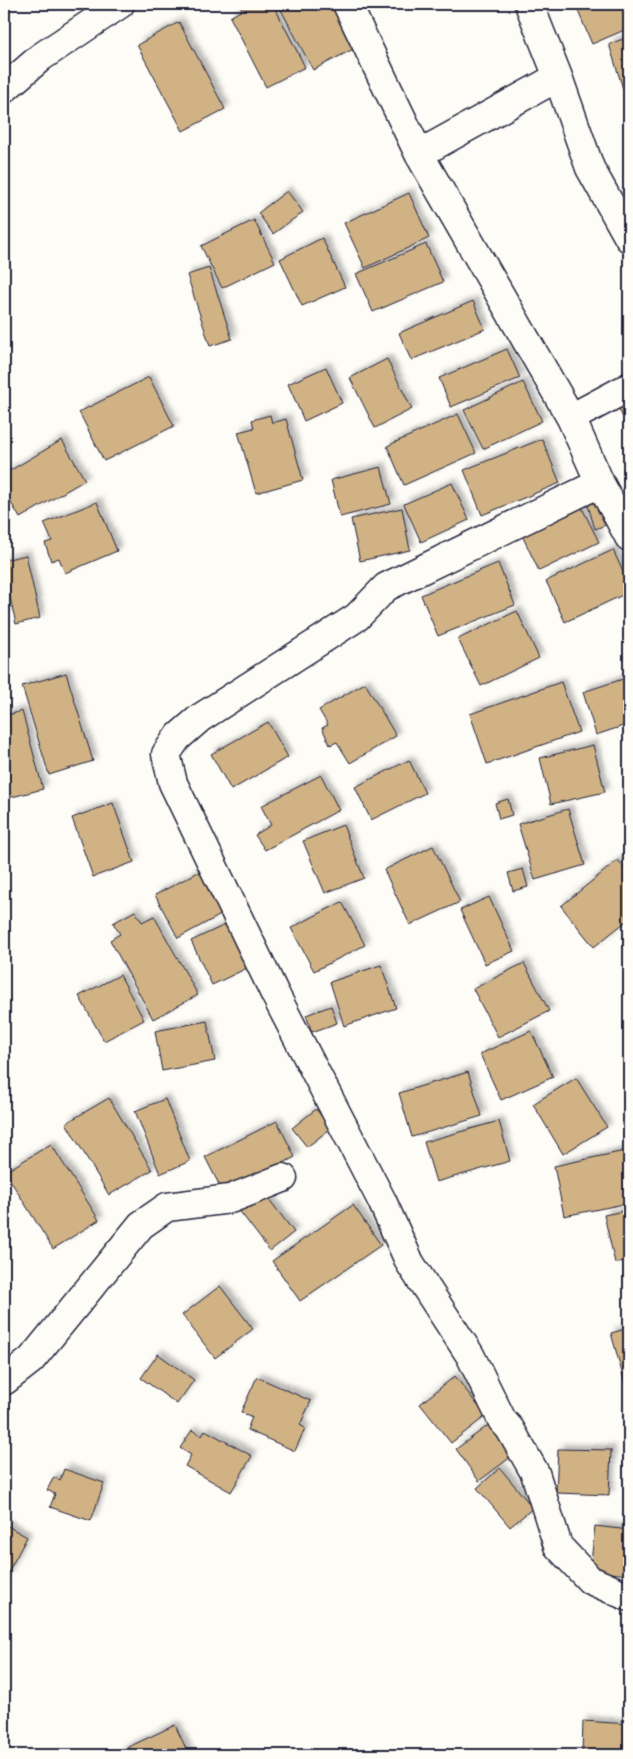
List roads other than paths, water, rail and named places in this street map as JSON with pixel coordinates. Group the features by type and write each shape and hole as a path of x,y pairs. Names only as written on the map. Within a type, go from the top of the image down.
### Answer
{"street":[{"path":"4,89 41,58 120,4"},
{"path":"347,4 419,154 571,418 600,483 629,537"},
{"path":"529,4 558,77 590,168 629,238"},
{"path":"419,154 558,77"},
{"path":"571,418 629,387"},
{"path":"600,483 386,587 356,617 200,718 177,738 166,754 177,792 275,994 382,1201 410,1263 470,1355 502,1420 510,1429 535,1473 558,1546 590,1580 629,1597"},
{"path":"4,1381 31,1360 141,1225 167,1208 230,1199 283,1178"}]}
